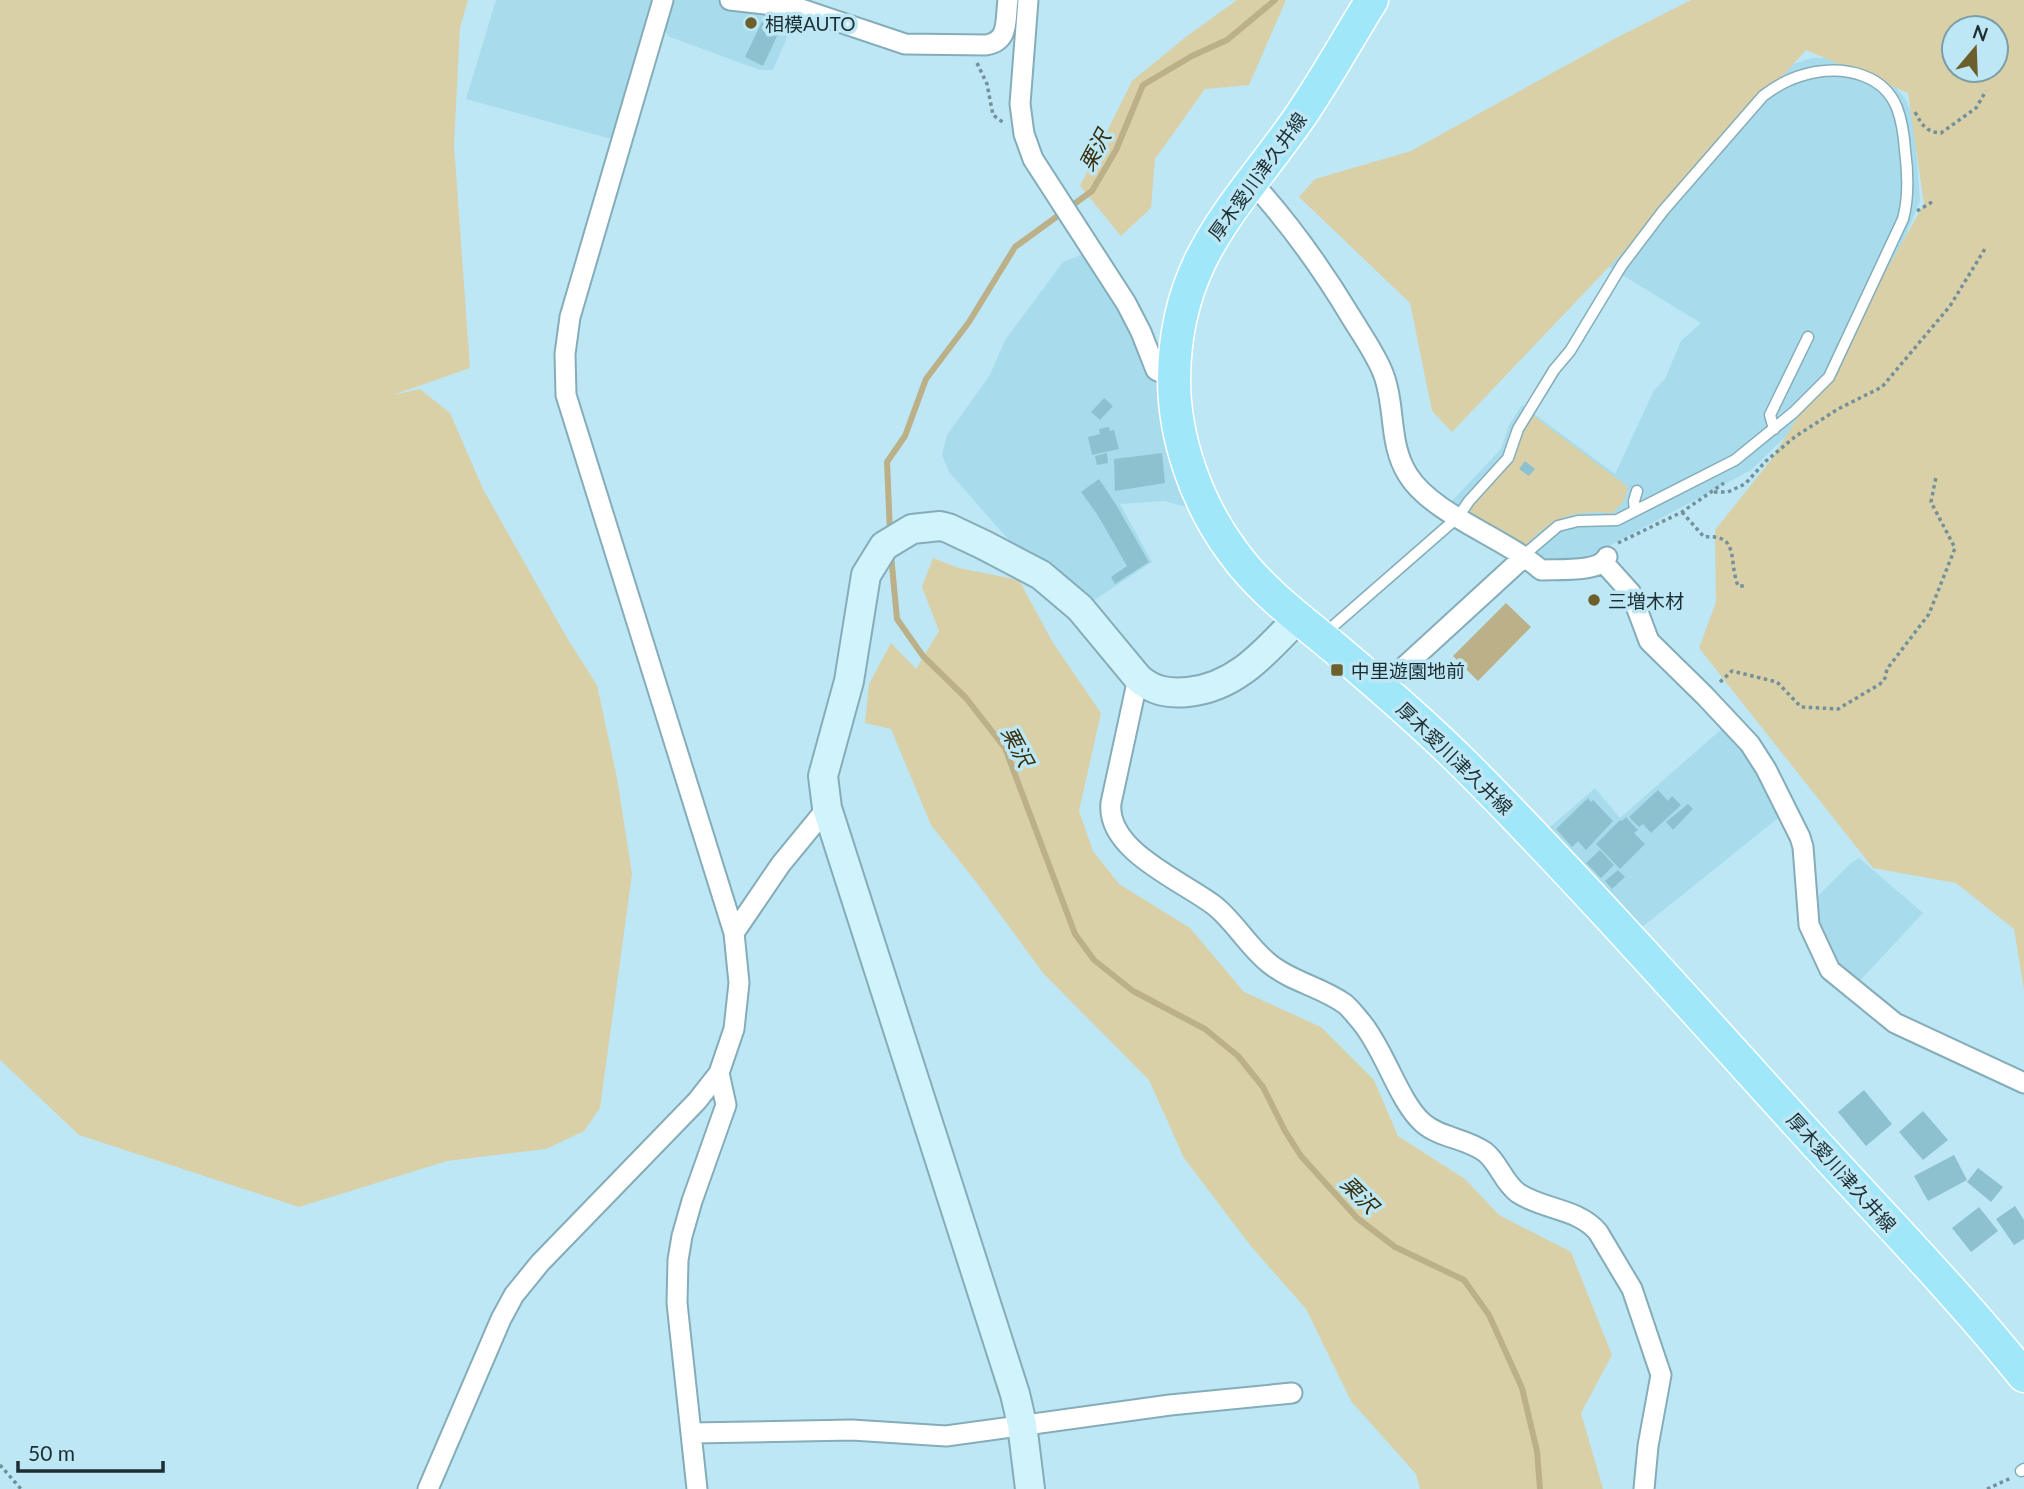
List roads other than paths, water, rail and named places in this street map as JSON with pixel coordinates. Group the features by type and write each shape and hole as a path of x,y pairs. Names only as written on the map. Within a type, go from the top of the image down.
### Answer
{"main road":[{"name":"厚木愛川津久井線","path":"1372,0 1300,117 1209,241 1190,283 1178,334 1174,379 1180,432 1186,457 1208,512 1243,566 1448,749 1597,901 2022,1370"}],"street":[{"path":"428,1489 501,1318 514,1295 540,1263 697,1101 719,1073 729,1049 738,1006 739,983 734,933 566,395 565,354 570,317 663,0"},
{"path":"730,0 799,9 905,44 986,45 996,43 1003,35 1008,0"},
{"path":"1028,0 1020,104 1024,134 1033,159 1134,318 1156,370 1174,379"},
{"path":"1251,181 1305,244 1375,357 1391,399 1395,444 1408,476 1419,489 1458,517 1524,556 1541,570 1594,568 1605,560 1631,593 1650,641 1750,744 1766,769 1800,837 1809,925 1830,970 1895,1023 2024,1083"},
{"path":"1030,1489 1022,1424 988,1308 827,808 823,776 849,681 866,575 890,542 912,529 940,526 962,533 1041,575 1080,608 1138,678 1145,684 1166,692 1200,690 1229,681 1310,627"},
{"path":"1381,688 1524,556"},
{"path":"1138,678 1111,803 1112,822 1116,831 1155,867 1218,908 1278,971 1347,1005 1374,1038 1415,1115 1425,1125 1481,1150 1519,1193 1592,1224 1632,1289 1661,1375 1648,1446 1644,1489"},
{"path":"734,933 781,864 827,808"},
{"path":"698,1489 677,1303 678,1260 692,1201 726,1105 719,1073"},
{"path":"692,1433 852,1430 946,1436 1170,1405 1292,1393"}],"lane":[{"path":"1310,627 1458,517 1508,458 1518,429 1554,370 1570,351 1622,265 1663,211 1754,106 1777,85 1796,76 1834,69 1851,71 1872,80 1896,107 1903,130 1907,163 1905,211 1829,377 1774,429 1735,460 1617,520 1578,521 1558,526 1524,556"},
{"path":"1774,429 1770,415 1808,337"},
{"path":"1635,511 1637,491"}],"waterway":[{"name":"栗沢","path":"890,533 887,462 905,436 926,379 969,322 1015,247 1092,191 1116,150 1143,85 1192,56 1227,40 1275,0"},
{"name":"栗沢","path":"891,555 897,619 923,656 966,698 1005,748 1075,934 1094,960 1133,991 1205,1029 1238,1056 1263,1087 1301,1156 1357,1218 1395,1247 1464,1280 1489,1315 1522,1388 1537,1451 1540,1489"}],"place":[{"name":"相模AUTO","path":"751,23"},
{"name":"三増木材","path":"1594,600"},
{"name":"中里遊園地前","path":"1337,670"}]}
